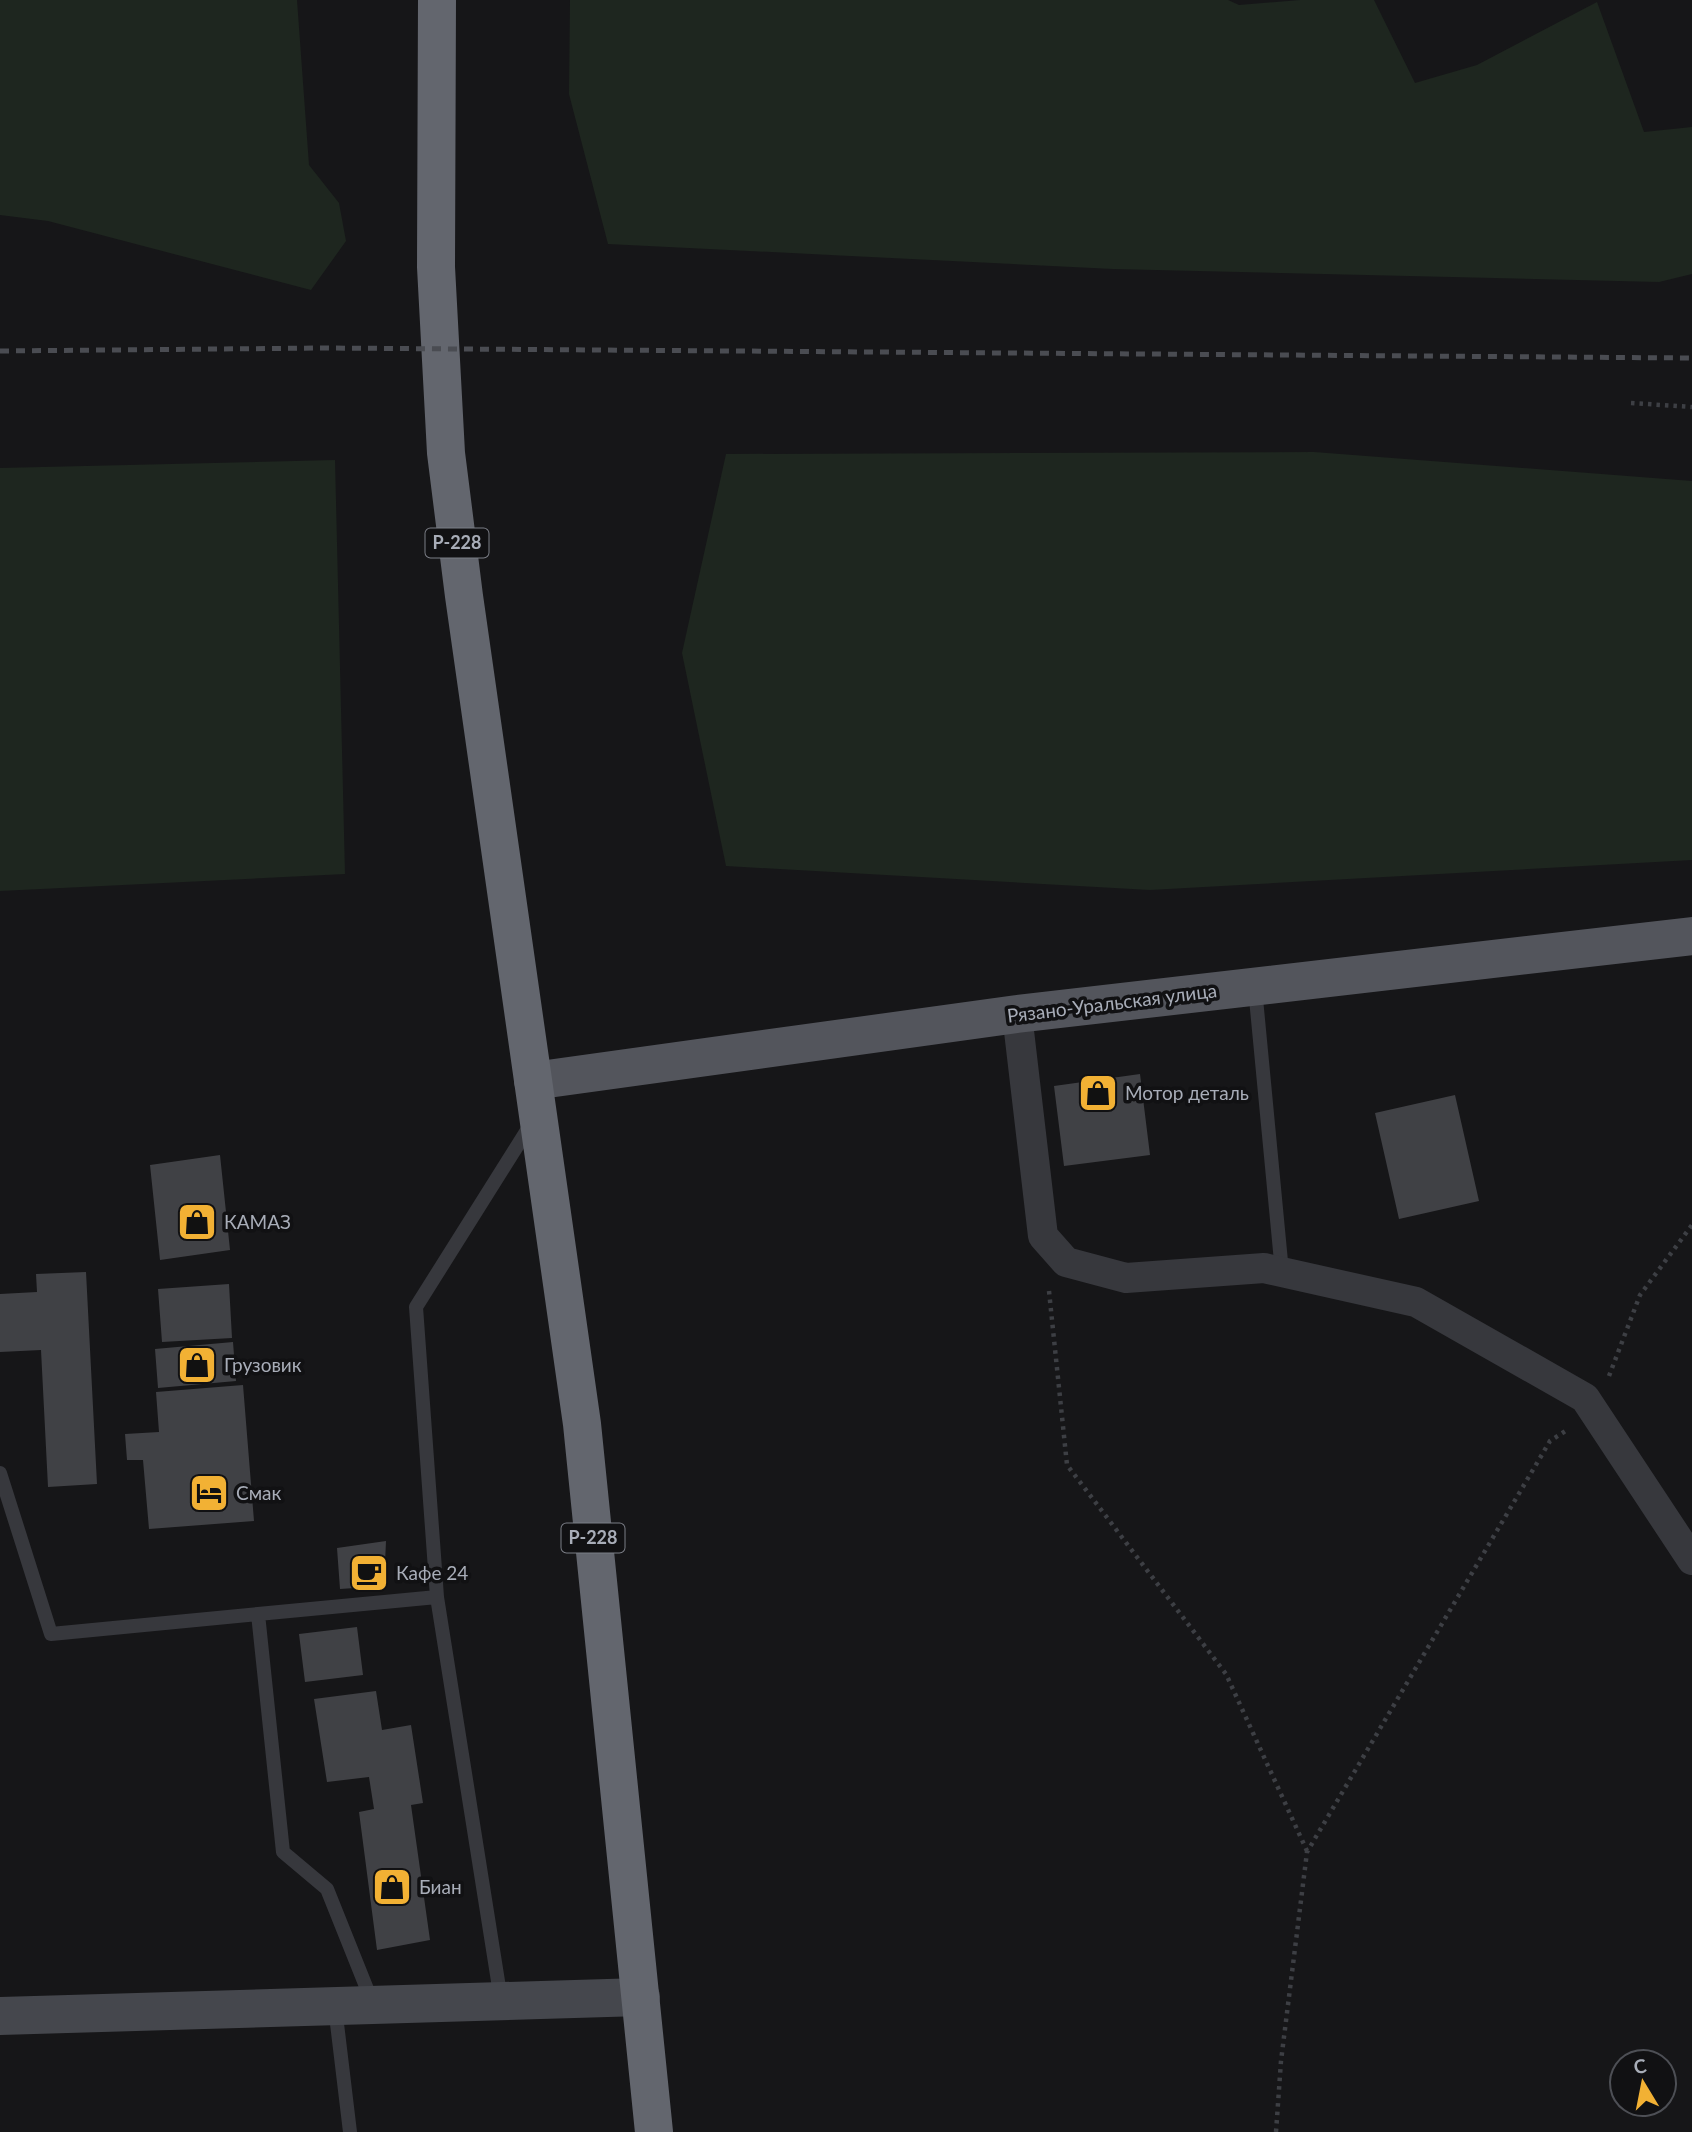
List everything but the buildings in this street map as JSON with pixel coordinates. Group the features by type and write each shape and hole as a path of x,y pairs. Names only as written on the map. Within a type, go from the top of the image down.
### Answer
{"highway":[{"name":"Р-228","path":"437,0 436,267 446,453 582,1424 654,2132"}],"main road":[{"name":"Рязано-Уральская улица","path":"535,1097 1017,1014 1692,936"}],"street":[{"path":"1017,1014 1043,1236 1066,1262 1126,1278 1264,1268 1416,1302 1585,1398 1692,1560"},
{"path":"0,2016 641,1997"}],"lane":[{"path":"1254,986 1282,1272"},
{"path":"501,2001 437,1597 416,1307 535,1097"},
{"path":"0,1473 51,1634 437,1597"},
{"path":"258,1614 283,1852 327,1889 373,2005"},
{"path":"335,2006 350,2132"}],"path":[{"path":"1631,403 1692,407"},
{"path":"1276,2132 1280,2061 1307,1852 1550,1441 1595,1413 1640,1295 1692,1225"},
{"path":"1043,1236 1067,1465 1226,1674 1307,1852"}],"shaded area":[{"path":"0,0 297,0 309,165 339,203 346,241 311,290 48,221 0,215"},
{"path":"570,0 1228,0 1239,5 1300,0 1374,0 1415,83 1477,65 1597,2 1644,132 1692,127 1692,274 1659,282 1113,269 608,244 569,94"},
{"path":"1314,452 1692,481 1692,860 1150,890 726,866 682,653 726,454"},
{"path":"335,460 345,874 0,891 0,468"}],"railway":[{"path":"0,351 326,348 1692,358"}],"place":[{"name":"Мотор деталь","path":"1098,1093"},
{"name":"КАМАЗ","path":"197,1222"},
{"name":"Грузовик","path":"197,1365"},
{"name":"Смак","path":"209,1493"},
{"name":"Кафе 24","path":"369,1573"},
{"name":"Биан","path":"392,1887"}]}
